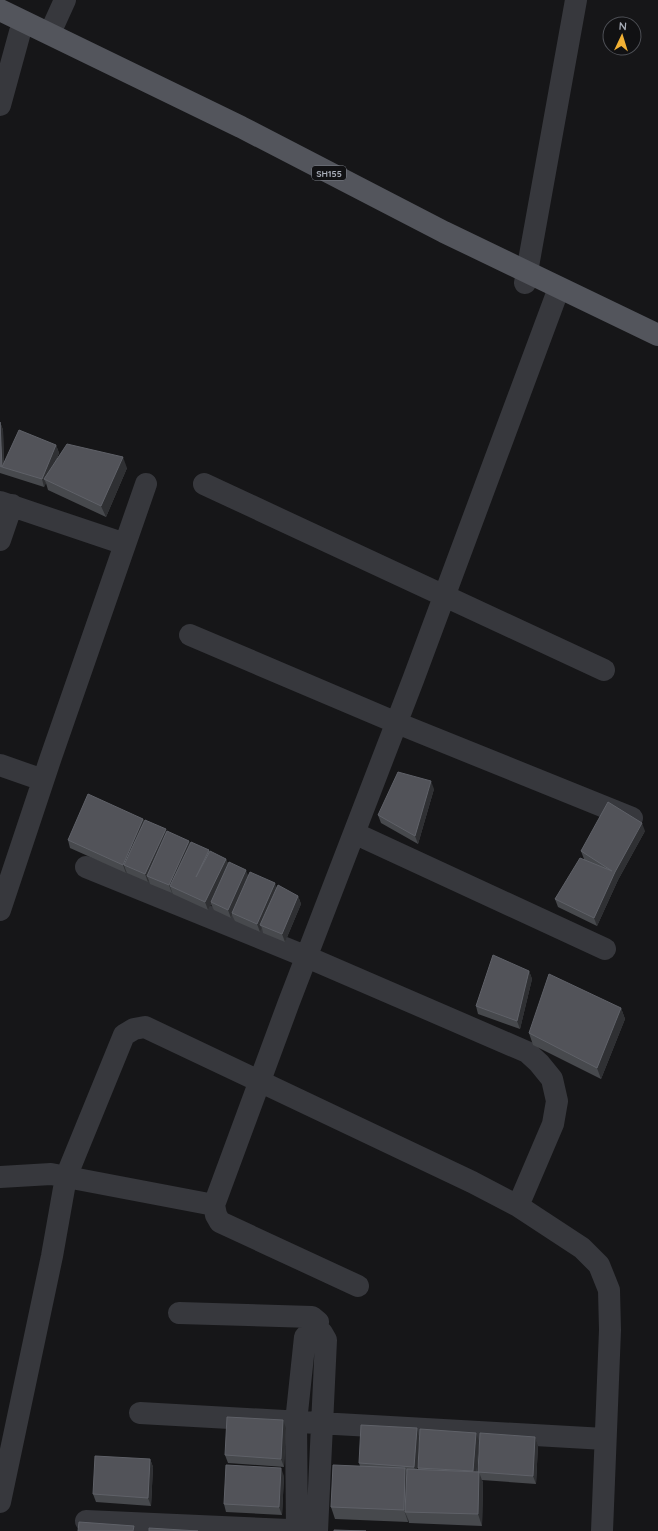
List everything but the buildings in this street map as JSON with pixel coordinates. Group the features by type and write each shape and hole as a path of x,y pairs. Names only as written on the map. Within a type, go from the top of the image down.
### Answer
{"main road":[{"name":"SH155","path":"0,10 241,127 444,232 526,277 556,296 658,345"},
{"name":"SH155","path":"0,24 20,32 526,277 658,335"}],"street":[{"path":"50,33 65,0"},
{"path":"526,277 576,0"},
{"path":"0,105 20,32"},
{"path":"358,1286 220,1222 216,1215 214,1205 307,956 397,723 556,296"},
{"path":"0,910 43,780 146,484"},
{"path":"204,484 604,670"},
{"path":"0,540 6,504 125,544"},
{"path":"190,635 397,723 638,820"},
{"path":"0,765 43,780"},
{"path":"354,833 605,949"},
{"path":"86,867 307,956 527,1052 540,1063 552,1079 558,1101 553,1124 518,1206"},
{"path":"0,1502 52,1256 66,1177 124,1035 134,1029 145,1027 472,1182 518,1206 582,1248 599,1265 609,1290 610,1330 602,1531"},
{"path":"0,1177 51,1174 214,1205"},
{"path":"178,1313 312,1318 318,1322 316,1332"},
{"path":"310,1332 316,1332 322,1333 326,1340 322,1423 306,1531 296,1422 305,1337 310,1332"},
{"path":"140,1413 606,1439"},
{"path":"86,1521 306,1531"}]}
